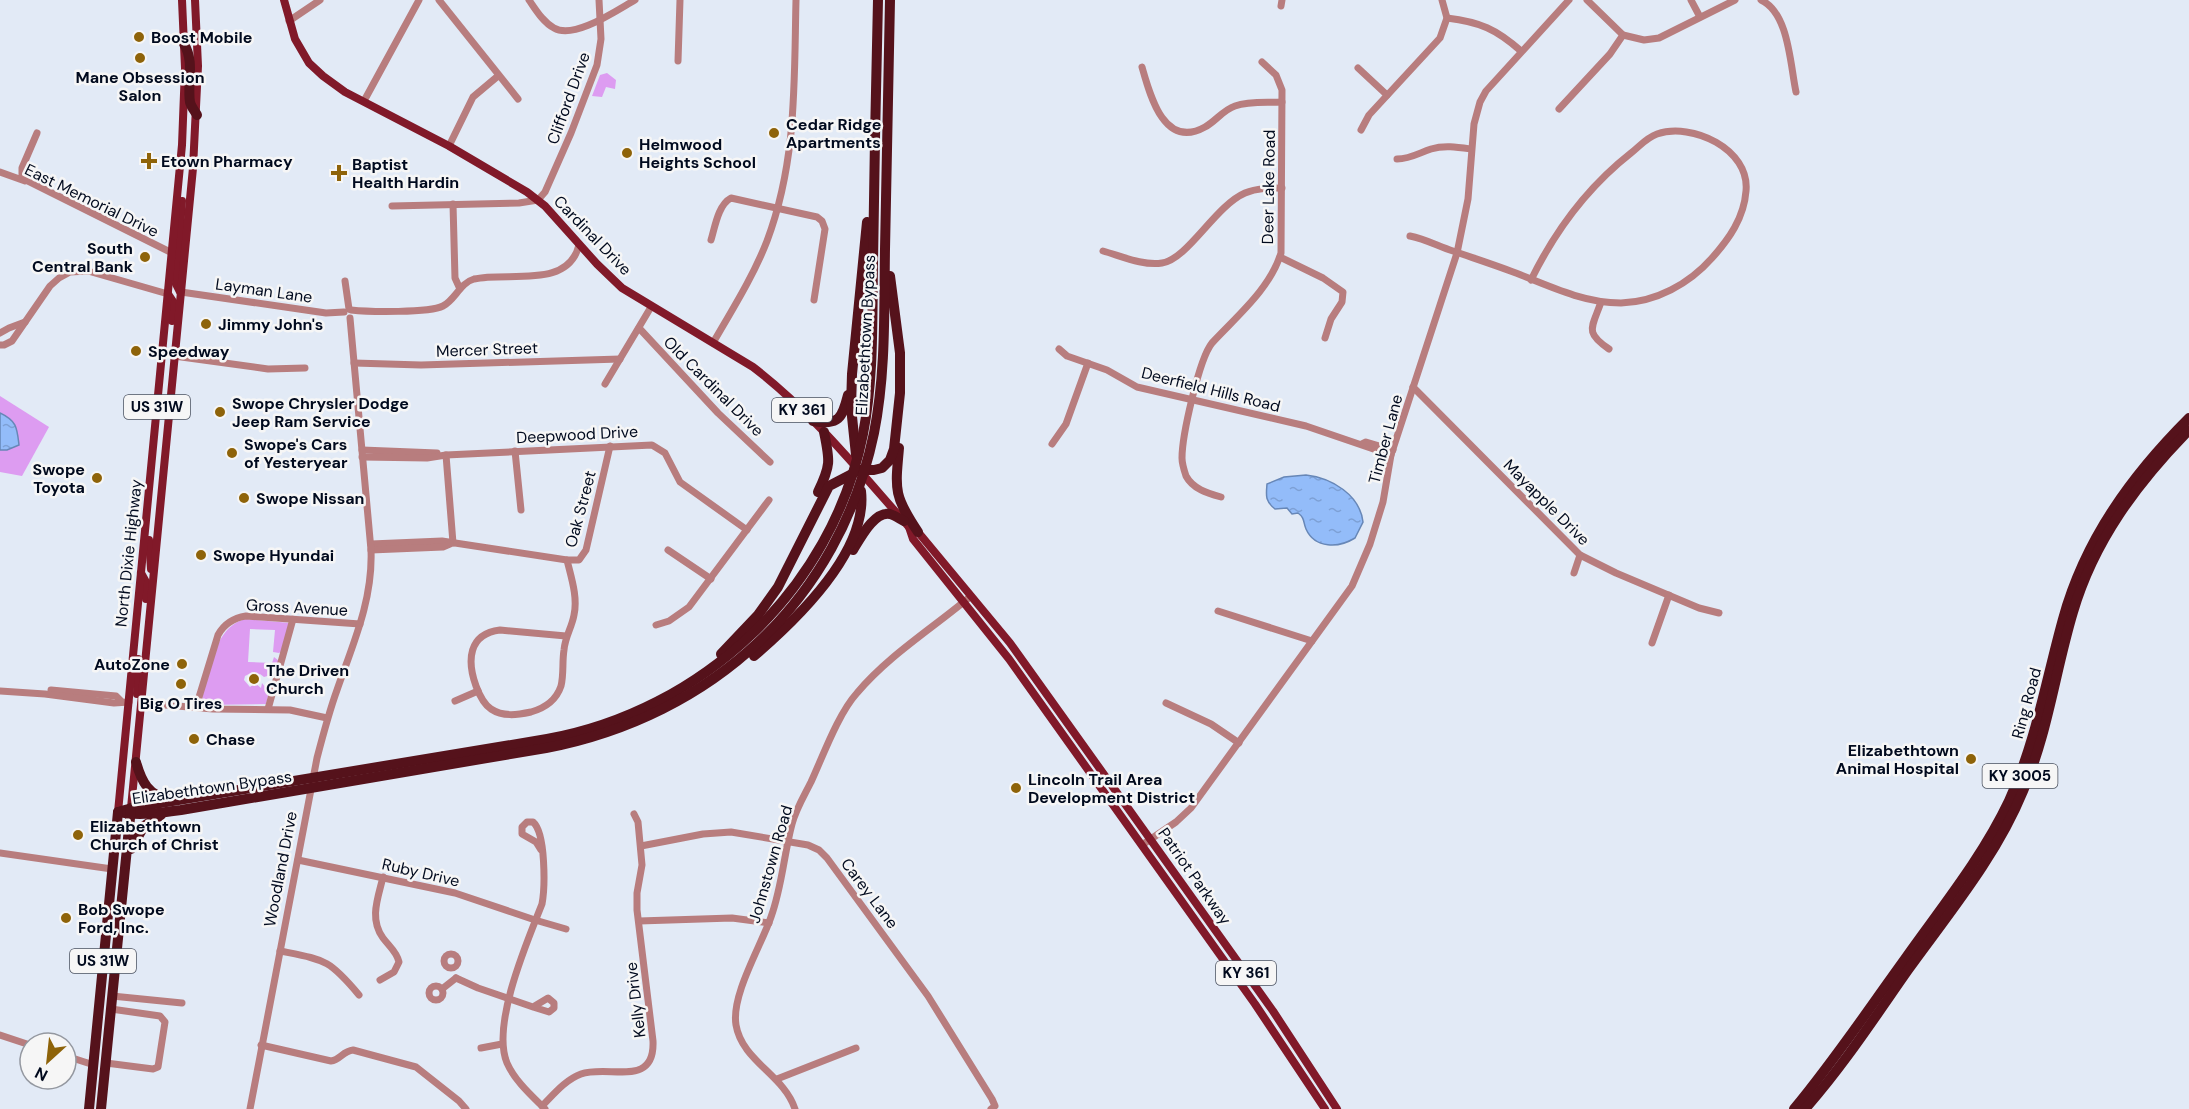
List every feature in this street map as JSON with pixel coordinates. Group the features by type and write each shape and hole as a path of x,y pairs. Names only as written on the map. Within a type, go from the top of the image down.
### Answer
{"highway":[{"name":"Elizabethtown Bypass","path":"130,812 186,799 563,736 593,728 634,713 698,678 741,645 779,606 817,553 842,501 863,434 869,392 878,0"},
{"name":"Elizabethtown Bypass","path":"118,812 181,810 576,742 635,723 693,694 747,654 793,606 831,550 856,496 868,454 879,399 884,319 890,0"},
{"path":"184,44 189,58 190,103 197,115"},
{"path":"887,141 890,277 900,353 900,438 896,488 910,527"},
{"path":"813,421 830,424 836,421 845,405 852,374 874,163"},
{"path":"823,588 852,540 859,516 861,498 853,435 852,374"},
{"path":"698,678 758,615 783,577 823,494 835,481 858,471 882,468 890,460 894,449 900,393"},
{"name":"Ring Road","path":"1794,1109 1832,1061 1992,834 2012,794 2028,752 2063,618 2088,552 2111,510 2139,472 2189,418"},
{"name":"Ring Road","path":"1805,1109 1841,1064 1964,892 2005,830 2023,792 2040,747 2073,610 2096,554 2138,487 2189,430"},
{"path":"807,527 810,512 829,464 824,432"},
{"path":"693,694 720,681 753,658 796,618 847,559 872,523 881,515 890,514 910,527"},
{"path":"136,761 144,783 153,794 165,798 186,799"},
{"path":"127,857 135,838 144,826 156,817 181,810"},
{"name":"North Dixie Highway","path":"89,1109 118,812"},
{"name":"US 31W","path":"101,1109 130,812"},
{"path":"114,848 117,854 114,917 120,926"},
{"path":"105,943 111,949 104,1014 109,1029"},
{"path":"94,1109 101,1033 100,998"}],"main road":[{"name":"North Dixie Highway","path":"118,812 125,702 135,639 182,143 184,44 182,0"},
{"name":"North Dixie Highway","path":"130,812 197,115 198,66 195,0"},
{"path":"284,0 289,21"},
{"name":"Cardinal Drive","path":"289,21 303,55 323,76 448,146 538,200 613,280 651,307 753,367 813,421 846,457"},
{"path":"182,143 188,144 191,148 188,195 190,200"},
{"path":"181,292 176,284 186,150 182,143"},
{"path":"168,294 174,303 166,415 168,420"},
{"path":"158,401 162,408 157,464 163,477"},
{"name":"Patriot Parkway","path":"846,457 910,527 968,599 1255,1004 1325,1109"},
{"path":"150,478 157,482 154,533 157,540"},
{"path":"150,478 153,487 149,527 149,566 154,575"},
{"path":"141,573 146,582 142,650 146,655"},
{"name":"Patriot Parkway","path":"968,599 1010,643 1273,1011 1337,1109"},
{"path":"135,639 139,645 137,694 141,703"},
{"path":"125,702 133,707 135,716 132,754 136,761"}],"street":[{"path":"289,21 320,0"},
{"path":"364,101 419,0"},
{"path":"439,0 518,99"},
{"path":"530,0 545,21 562,32 576,30 635,0"},
{"name":"Clifford Drive","path":"538,200 545,192 558,163 595,70 601,47 599,0"},
{"path":"678,61 680,0"},
{"path":"713,343 754,269 767,241 777,209 792,135 796,0"},
{"path":"1361,130 1363,122 1440,38 1447,18 1442,0"},
{"name":"Timber Lane","path":"1142,845 1176,822 1191,808 1347,593 1361,565 1383,502 1392,452 1457,253 1468,199 1474,124 1480,102 1486,91 1569,0"},
{"path":"1587,0 1623,34 1638,40 1659,38 1735,0"},
{"path":"1692,0 1700,17"},
{"path":"1761,0 1773,7 1782,21 1796,92"},
{"path":"1447,18 1467,20 1488,26 1521,51"},
{"path":"1559,109 1610,54 1623,34"},
{"name":"Deer Lake Road","path":"1221,497 1197,488 1189,480 1184,469 1182,450 1203,358 1208,348 1267,283 1280,257 1282,247 1282,102 1279,80 1263,62"},
{"path":"1142,67 1161,117 1170,127 1184,132 1197,131 1205,127 1235,106 1282,102"},
{"path":"1358,68 1387,95"},
{"path":"448,146 472,97 498,76"},
{"path":"1410,236 1554,289 1601,302 1635,302 1649,299 1674,288 1705,266 1728,238 1743,207 1746,186 1736,161 1716,141 1705,136 1681,131 1664,132 1647,139 1603,178 1570,216 1541,260 1532,280"},
{"path":"27,180 22,172 37,133"},
{"path":"1397,159 1407,159 1431,149 1446,146 1471,149"},
{"name":"East Memorial Drive","path":"0,172 27,180 172,253"},
{"path":"1103,251 1152,263 1168,262 1181,254 1217,215 1240,195 1255,189 1282,188"},
{"path":"711,240 722,208 728,199 737,198 817,217 824,224 814,300"},
{"path":"392,206 510,203 538,200"},
{"path":"453,204 455,278 460,289"},
{"name":"Layman Lane","path":"181,292 326,313 436,308 449,302 468,282 477,279 543,275 558,271 577,254 579,245"},
{"path":"1280,257 1323,278 1343,292 1342,302 1331,319 1325,338"},
{"path":"0,345 12,341 54,282 76,271 88,271 168,294"},
{"name":"Woodland Drive","path":"250,1109 317,758 327,718 360,624 370,585 371,548 345,281"},
{"path":"1601,302 1592,327 1592,334 1609,349"},
{"path":"605,384 651,307"},
{"path":"0,333 25,322"},
{"name":"Old Cardinal Drive","path":"639,328 718,413 771,462"},
{"name":"Deerfield Hills Road","path":"1059,349 1067,356 1107,370 1137,387 1306,426 1362,444 1365,447 1392,452"},
{"path":"174,356 268,369 305,368"},
{"name":"Mercer Street","path":"354,363 421,365 620,359"},
{"path":"1052,444 1066,424 1088,363"},
{"name":"Mayapple Drive","path":"1413,387 1580,555 1616,573 1719,613"},
{"name":"Deepwood Drive","path":"362,454 424,452 446,454 647,445 659,449 667,457 680,482 747,530"},
{"name":"Oak Street","path":"478,691 487,706 502,714 524,713 548,705 555,698 561,685 566,636 574,616 575,606 567,560 579,560 586,550 610,446"},
{"path":"515,451 521,510"},
{"path":"446,454 453,543"},
{"path":"656,625 669,621 689,608 769,500"},
{"path":"371,548 442,541 567,560"},
{"path":"668,550 711,579"},
{"path":"1574,573 1580,555"},
{"path":"1652,643 1670,595"},
{"name":"Johnstown Road","path":"795,1109 790,1096 777,1079 746,1047 738,1034 735,1019 739,996 769,923 795,817 845,710 855,695 885,664 968,599"},
{"path":"1218,610 1312,641"},
{"name":"Gross Avenue","path":"196,708 218,635 222,628 234,620 246,616 360,624"},
{"path":"268,710 293,619"},
{"path":"455,701 478,691 472,670 471,652 478,640 486,634 506,630 566,636"},
{"path":"0,689 116,696 125,702"},
{"path":"141,703 196,708 290,710 327,718"},
{"path":"1166,703 1211,724 1239,743"},
{"name":"Kelly Drive","path":"543,1108 564,1084 579,1075 594,1071 636,1071 645,1066 651,1058 653,1041 637,893 642,865 641,846 638,822 634,814"},
{"name":"Carey Lane","path":"641,846 703,834 731,832 814,847 827,858 928,996 993,1108"},
{"path":"541,850 544,893 508,1000 502,1026 502,1044 504,1055 513,1073 543,1108"},
{"path":"0,853 112,868"},
{"name":"Ruby Drive","path":"298,860 455,893 535,921 566,929"},
{"path":"380,980 394,972 399,962 396,954 379,933 375,923 383,877"},
{"path":"639,921 732,918 769,923"},
{"path":"280,951 321,960 328,964 359,995"},
{"path":"453,968 456,978 508,1000 533,1007"},
{"path":"442,989 456,978"},
{"path":"112,996 182,1003"},
{"path":"106,1064 153,1069 158,1067 165,1022 160,1016 111,1009"},
{"path":"0,1035 18,1041"},
{"path":"481,1048 502,1044"},
{"path":"261,1045 331,1061 339,1059 346,1051 353,1050 404,1062 426,1074 466,1109"},
{"path":"777,1079 856,1048"},
{"path":"78,1060 94,1065"}],"shaded area":[{"path":"607,73 616,80 615,89 606,87 602,97 592,96 600,75"},
{"path":"0,396 49,427 22,476 0,472"},
{"path":"246,619 290,623 282,651 279,653 273,652 275,630 250,629 248,662 272,663 274,657 279,661 274,674 264,677 260,674 256,677 253,672 245,676 244,680 250,687 255,683 261,688 262,683 269,692 266,704 202,705 210,666 219,642 226,631"}],"water":[{"path":"0,413 13,422 18,434 19,445 7,450 0,450"},
{"path":"1306,475 1335,484 1351,496 1361,512 1363,522 1355,538 1342,544 1321,543 1310,536 1303,518 1298,513 1292,514 1287,508 1275,509 1269,503 1266,495 1267,484 1284,477"}],"place":[{"name":"Boost Mobile","path":"139,37"},
{"name":"Mane Obsession Salon","path":"140,58"},
{"name":"Cedar Ridge Apartments","path":"774,133"},
{"name":"Helmwood Heights School","path":"627,153"},
{"name":"Etown Pharmacy","path":"149,161"},
{"name":"Baptist Health Hardin","path":"339,173"},
{"name":"South Central Bank","path":"145,257"},
{"name":"Jimmy John's","path":"206,324"},
{"name":"Speedway","path":"136,351"},
{"name":"Swope Chrysler Dodge Jeep Ram Service","path":"220,412"},
{"name":"Swope's Cars of Yesteryear","path":"232,453"},
{"name":"Swope Toyota","path":"97,478"},
{"name":"Swope Nissan","path":"244,498"},
{"name":"Swope Hyundai","path":"201,555"},
{"name":"AutoZone","path":"182,664"},
{"name":"The Driven Church","path":"254,679"},
{"name":"Big O Tires","path":"181,684"},
{"name":"Chase","path":"194,739"},
{"name":"Elizabethtown Animal Hospital","path":"1971,759"},
{"name":"Lincoln Trail Area Development District","path":"1016,788"},
{"name":"Elizabethtown Church of Christ","path":"78,835"},
{"name":"Bob Swope Ford, Inc.","path":"66,918"}]}
